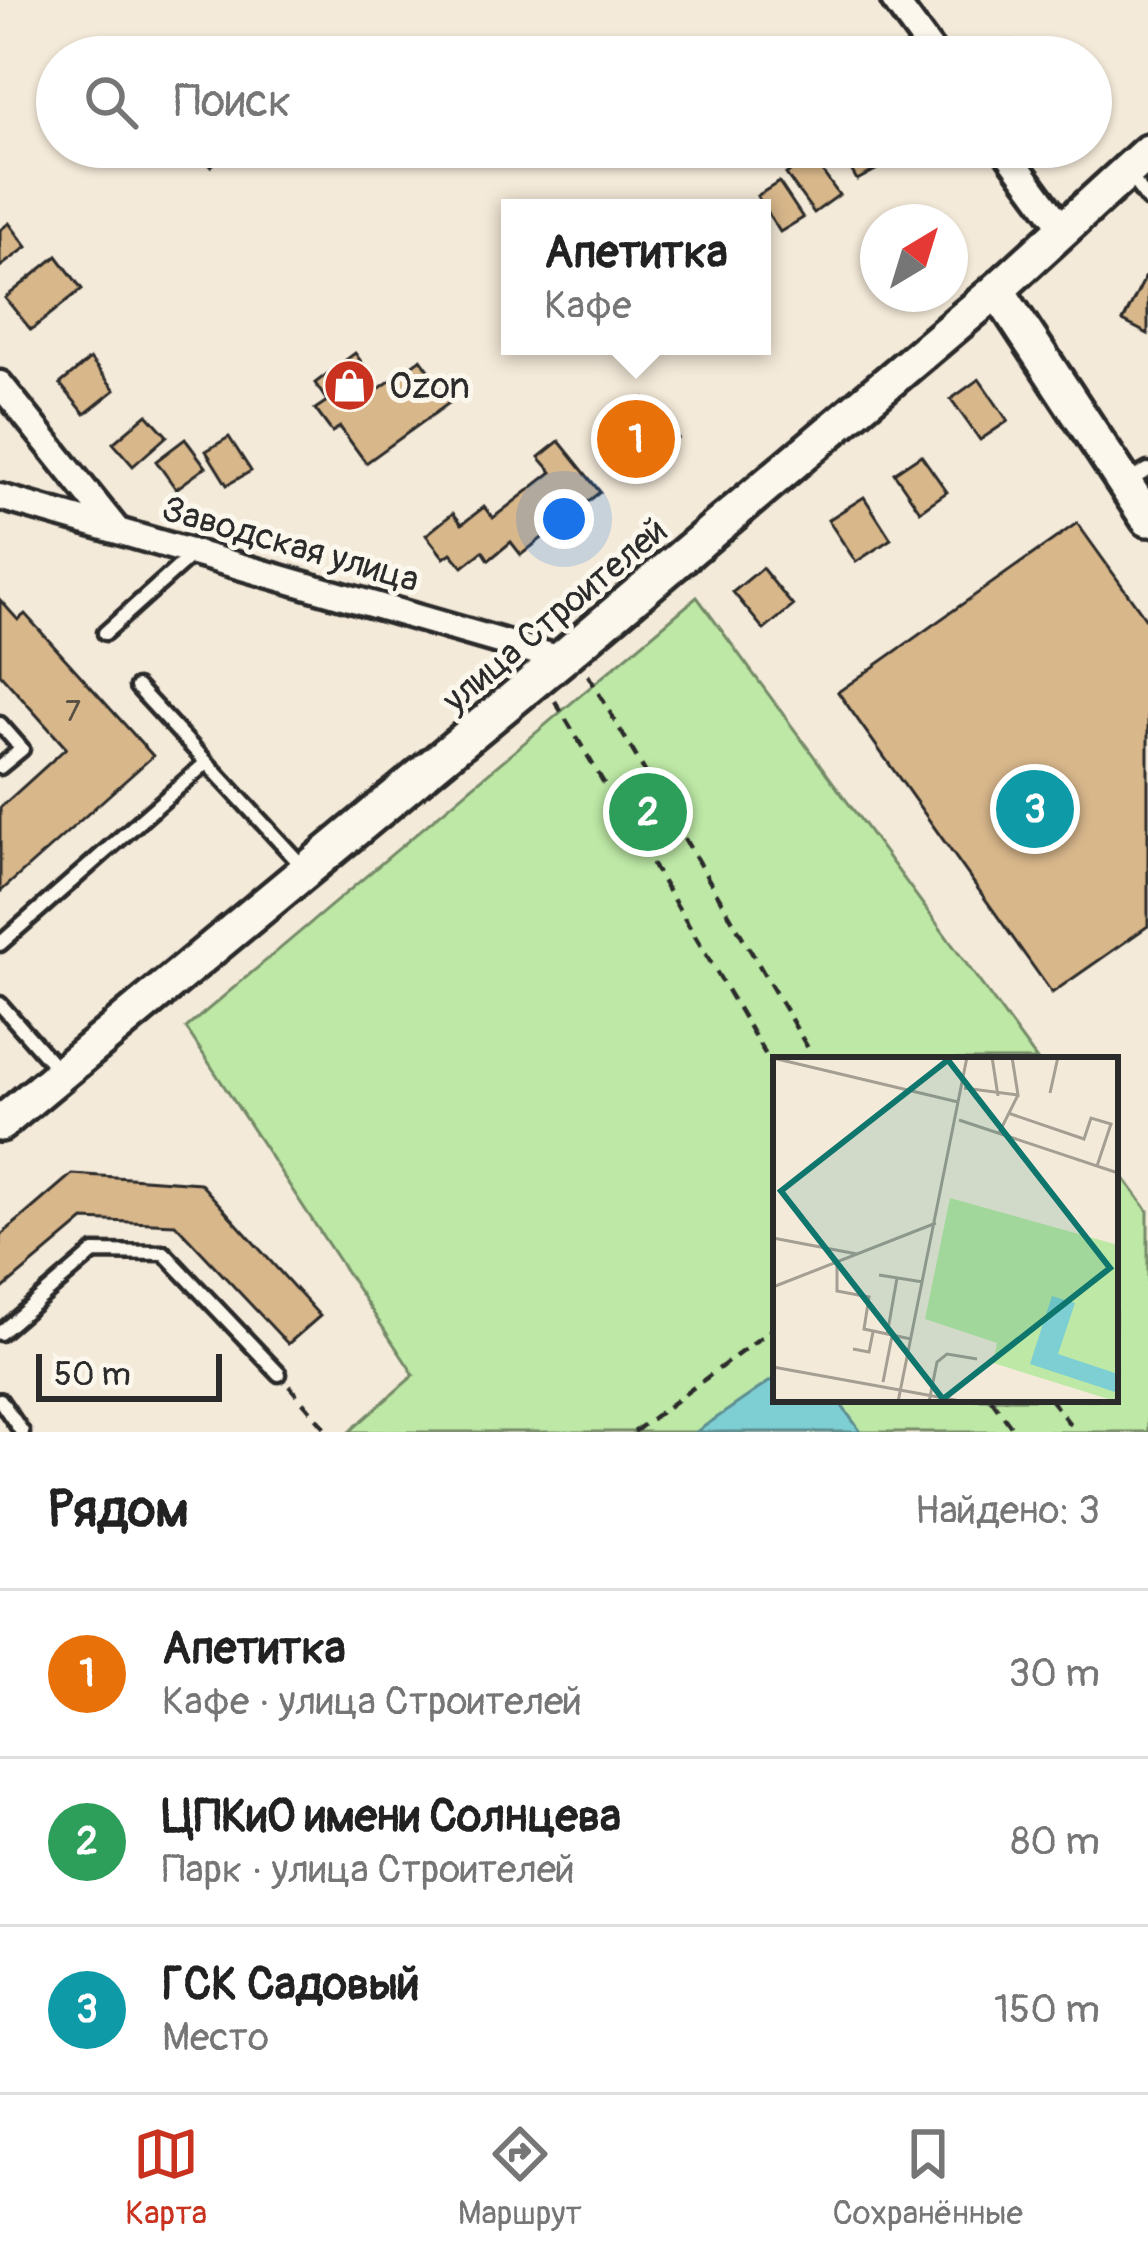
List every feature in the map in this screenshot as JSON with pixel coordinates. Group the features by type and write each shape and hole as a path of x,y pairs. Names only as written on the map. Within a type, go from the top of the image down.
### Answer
{"main road":[{"name":"улица Строителей","path":"0,1124 306,871 572,662 997,290 1137,161"},
{"path":"997,290 1136,477 1148,520"}],"street":[{"path":"894,0 921,36"},
{"path":"1018,168 1064,230"},
{"path":"0,384 117,530"},
{"name":"Заводская улица","path":"0,497 572,662"}],"lane":[{"path":"1137,161 1148,200"},
{"path":"105,633 195,552"},
{"path":"137,687 306,871"},
{"path":"0,724 22,749 0,767"},
{"path":"0,944 206,763"},
{"path":"0,1004 62,1073"},
{"path":"0,1333 94,1252 164,1253 279,1374"},
{"path":"0,1400 22,1432"}],"path":[{"path":"572,662 813,1057"},
{"path":"549,691 773,1067"},
{"path":"634,1432 773,1328"},
{"path":"279,1374 328,1432"},
{"path":"993,1402 1015,1432"},
{"path":"1052,1402 1076,1432"}],"green space":[{"path":"697,597 1035,1057 773,1057 773,1402 1118,1402 1118,1170 1148,1211 1148,1432 349,1432 414,1375 186,1028"}],"water":[{"path":"773,1379 773,1402 839,1402 861,1432 696,1432"}],"building":[{"path":"794,168 820,168 839,195 814,213 786,174"},
{"path":"850,168 879,168 857,180"},
{"path":"779,182 803,218 780,232 771,218 771,199 757,196"},
{"path":"9,223 27,247 0,267 0,230"},
{"path":"57,256 82,289 31,330 5,298"},
{"path":"1148,272 1148,334 1123,321"},
{"path":"355,353 380,388 421,359 452,401 366,463 340,427 332,432 315,409 327,401 315,383"},
{"path":"90,359 115,390 85,414 60,384"},
{"path":"979,379 1008,421 980,440 951,399"},
{"path":"644,398 678,438 627,480 594,440"},
{"path":"147,414 167,436 133,466 113,443"},
{"path":"229,437 251,471 227,485 206,451"},
{"path":"185,439 206,467 176,489 156,461"},
{"path":"559,441 600,492 521,555 511,542 489,560 483,551 463,567 451,553 444,558 426,535 453,513 462,524 484,507 493,518 552,472 539,457"},
{"path":"921,455 947,492 920,511 894,473"},
{"path":"864,497 891,539 856,562 828,520"},
{"path":"1077,523 1148,622 1148,926 1052,993 838,692"},
{"path":"762,568 793,606 764,630 733,592"},
{"path":"0,600 18,620 25,614 153,756 0,892 0,808 66,748 0,674"},
{"path":"72,1174 200,1183 320,1316 288,1344 175,1224 84,1220 0,1291 0,1236"}],"place":[{"name":"Ozon","path":"350,385"},
{"name":"Апетитка","path":"636,439"},
{"name":"ГСК Садовый","path":"1035,809"},
{"name":"ЦПКиО имени Солнцева","path":"648,812"}]}
